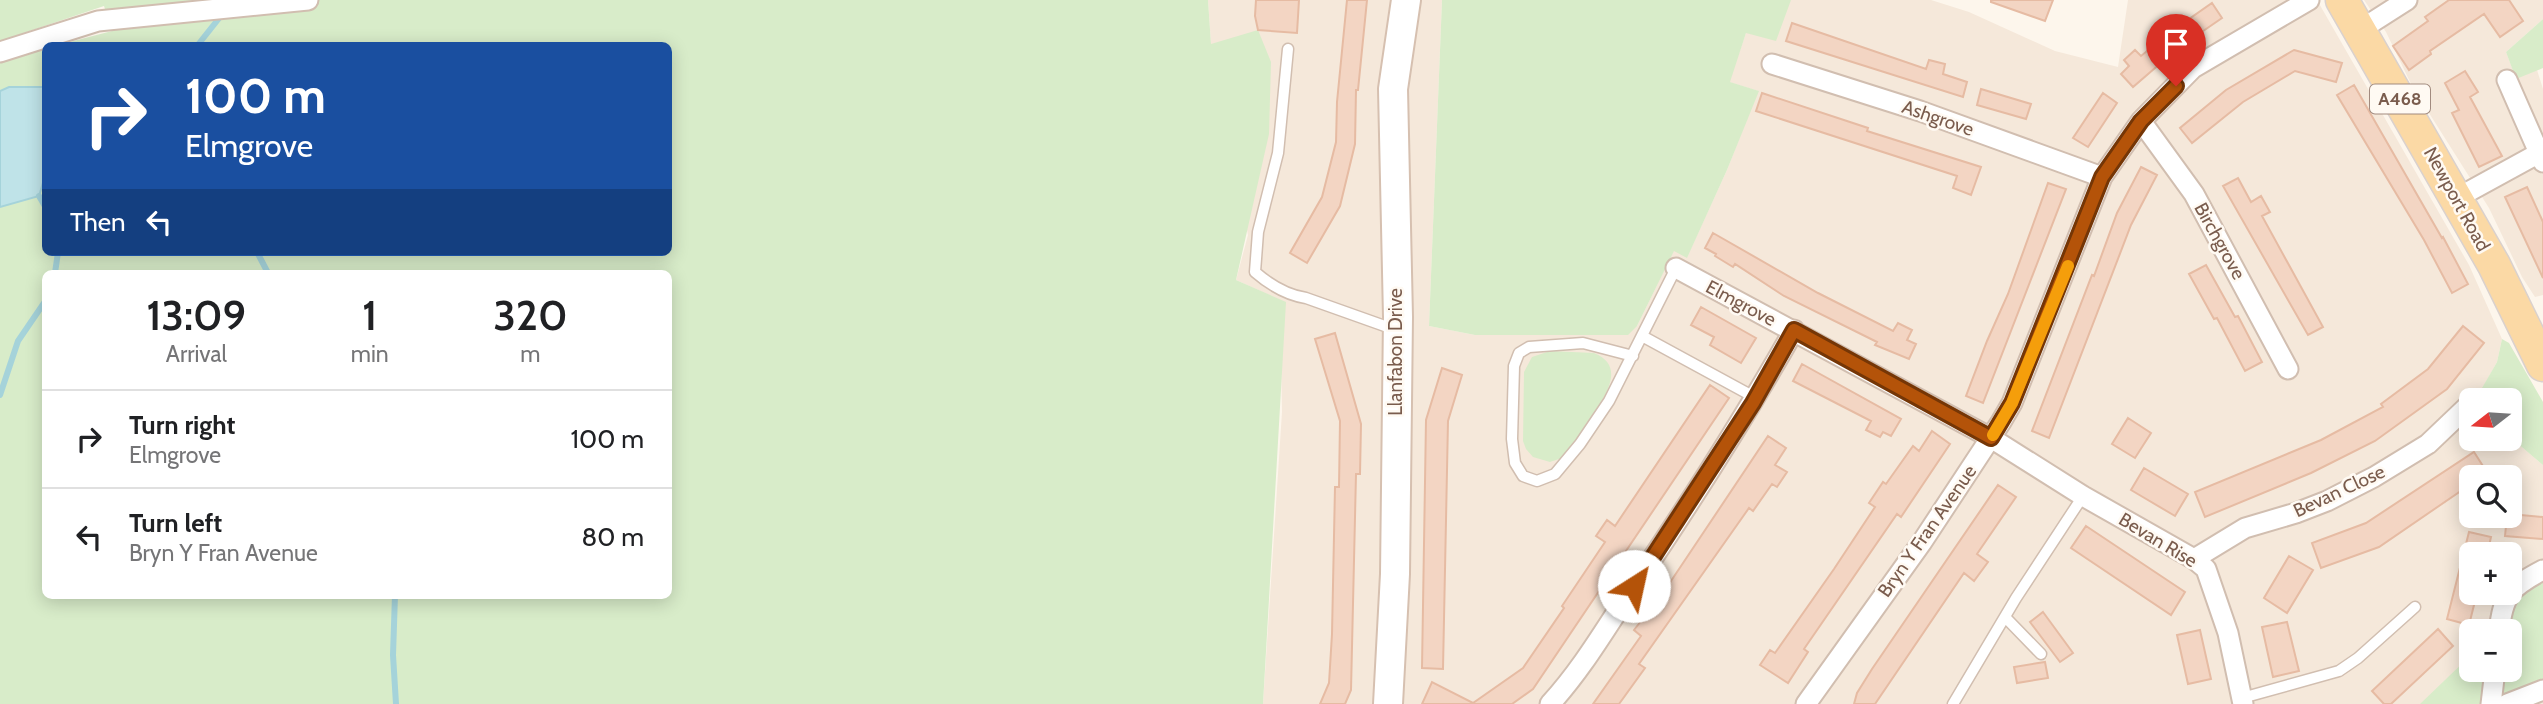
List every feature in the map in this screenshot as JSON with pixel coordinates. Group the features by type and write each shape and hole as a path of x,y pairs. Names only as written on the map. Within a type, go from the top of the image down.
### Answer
{"main road":[{"name":"Newport Road","path":"2342,0 2494,265 2543,365"}],"street":[{"path":"0,52 98,21 308,0"},
{"name":"Llanfabon Drive","path":"1388,704 1395,574 1398,317 1393,89 1406,0"},
{"name":"Bryn Y Fran Avenue","path":"1806,704 1922,541 2012,403 2102,177 2141,121 2193,68 2309,0"},
{"path":"2360,30 2407,0"},
{"name":"Ashgrove","path":"1772,64 1920,111 2102,177"},
{"path":"2457,198 2541,158 2507,80"},
{"name":"Birchgrove","path":"2141,121 2194,194 2288,369"},
{"name":"Elmgrove","path":"1676,268 1991,438"},
{"path":"1550,704 1601,637 1756,398 1794,330"},
{"name":"Bevan Close","path":"2194,559 2245,528 2328,501 2374,477 2428,444 2459,414"},
{"name":"Bevan Rise","path":"1991,438 2083,496 2194,559 2206,569 2224,621 2242,701"},
{"path":"2501,619 2515,585 2543,570"},
{"path":"2491,704 2494,682"},
{"path":"2507,704 2543,690"}],"lane":[{"path":"1288,49 1278,153 1258,232 1255,272 1269,284 1295,296 1396,330"},
{"path":"1633,356 1583,343 1529,346 1519,353 1514,366 1512,439 1515,463 1523,476 1537,481 1555,474 1580,444 1609,401 1633,356 1643,337 1676,268"},
{"path":"1643,337 1756,398"},
{"path":"1953,704 2083,496"},
{"path":"2242,701 2339,671 2358,659 2415,607"},
{"path":"2005,617 2041,654"}],"shaded area":[{"path":"1208,0 1442,0 1429,326 1475,335 1546,334 1637,326 1674,250 1687,257 1727,170 1758,91 1729,82 1746,33 1791,0 1931,0 1969,12 2055,51 2118,67 2128,0 2317,0 2469,265 2502,339 2497,362 2484,388 2459,388 2459,452 2522,452 2522,447 2543,465 2543,704 1263,704 1282,412 1280,300 1236,280 1248,235 1211,44"},
{"path":"2364,0 2543,0 2543,19 2506,52 2516,78 2537,70 2543,89 2543,295 2535,297 2522,277 2489,208 2412,86 2386,32"}],"green space":[{"path":"0,0 1208,0 1211,44 1258,30 1271,62 1269,134 1236,280 1286,302 1263,704 0,704 0,63 42,50 42,256 672,256 672,42 70,42 112,31 104,6 0,41"},
{"path":"1442,0 1791,0 1776,41 1746,33 1730,82 1759,91 1687,258 1674,251 1637,326 1628,335 1475,335 1429,326"},
{"path":"2543,19 2543,68 2516,79 2506,52"},
{"path":"2502,339 2509,343 2543,402 2543,465 2522,447 2522,388 2482,388 2497,362"},
{"path":"1550,351 1594,353 1605,360 1610,368 1611,378 1603,399 1571,449 1564,456 1550,462 1533,457 1523,441 1524,372 1532,357"},
{"path":"2543,570 2543,690 2507,704 2420,704 2459,667 2459,682 2522,682 2522,619 2499,619 2510,605 2522,605 2522,592"}],"water":[{"path":"9,87 42,87 42,186 39,196 0,207 0,91"}],"building":[{"path":"1256,0 1299,0 1297,33 1258,30"},
{"path":"1347,0 1367,0 1356,90 1355,144 1340,206 1307,263 1290,253 1322,197 1336,142"},
{"path":"1991,0 2053,0 2045,21"},
{"path":"2449,0 2509,0 2523,21 2500,37 2484,14 2430,51 2431,54 2409,70 2393,46 2428,21 2425,17"},
{"path":"2212,3 2222,18 2177,49 2133,87 2121,74 2129,66 2124,60 2135,50 2141,56"},
{"path":"1792,23 1926,69 1929,60 1945,64 1943,74 1967,82 1963,97 1786,41"},
{"path":"2294,50 2342,63 2336,82 2295,71 2243,102 2192,143 2180,128 2226,90"},
{"path":"2465,71 2478,92 2470,97 2502,156 2479,167 2452,113 2459,110 2445,83"},
{"path":"2354,85 2468,284 2452,293 2424,240 2337,95"},
{"path":"1981,89 2031,104 2026,119 1977,105"},
{"path":"1762,93 1868,128 1867,131 1981,167 1971,195 1953,188 1957,176 1756,111"},
{"path":"2103,93 2117,103 2088,147 2073,138"},
{"path":"2141,167 2157,175 2131,225 2049,438 2032,431 2117,213"},
{"path":"2238,178 2251,202 2261,196 2270,212 2262,216 2323,327 2308,335 2223,186"},
{"path":"2048,183 2066,189 1983,403 1966,396 2008,294"},
{"path":"2527,187 2543,222 2543,278 2505,197"},
{"path":"1713,233 1818,293 1893,331 1898,323 1912,330 1907,340 1916,344 1909,359 1875,345 1877,342 1784,296 1735,264 1733,267 1715,256 1716,254 1705,248"},
{"path":"2206,265 2235,317 2238,316 2262,362 2245,371 2217,318 2214,319 2189,274"},
{"path":"1701,307 1756,338 1741,363 1710,345 1714,337 1691,325"},
{"path":"2463,326 2484,343 2447,389 2375,441 2311,473 2205,517 2195,492 2321,440 2383,407 2381,404 2428,369"},
{"path":"1335,333 1361,424 1360,474 1356,474 1351,690 1345,704 1320,704 1329,683 1335,487 1339,487 1340,421 1315,339"},
{"path":"1802,364 1901,419 1891,436 1883,432 1880,437 1866,430 1871,421 1793,381"},
{"path":"1442,368 1462,375 1448,421 1443,669 1422,668 1426,420"},
{"path":"1710,385 1729,398 1533,689 1512,704 1422,704 1432,682 1473,703 1523,668 1605,542 1596,536 1607,520 1615,526"},
{"path":"2128,418 2151,433 2135,458 2112,444"},
{"path":"1932,431 1950,444 1901,517 1897,514 1804,649 1808,652 1788,683 1760,665 1770,650 1775,653 1834,569 1875,507 1869,503 1883,482 1886,484 1913,446 1919,451"},
{"path":"1768,436 1786,448 1775,465 1787,472 1777,487 1772,484 1753,511 1749,508 1639,664 1645,668 1619,704 1593,704 1641,636 1634,630 1663,593"},
{"path":"2474,452 2482,465 2459,465 2459,492 2379,547 2321,568 2312,543 2366,523"},
{"path":"2144,468 2188,494 2175,516 2131,490"},
{"path":"1998,485 2016,497 1977,554 1988,562 1974,581 1964,573 1875,704 1854,704 1857,693 1872,669"},
{"path":"2522,515 2543,517 2543,539 2505,536 2506,528 2522,528"},
{"path":"2086,526 2185,592 2171,615 2071,548"},
{"path":"2469,532 2491,537 2490,542 2466,542"},
{"path":"2289,556 2313,570 2287,613 2264,598"},
{"path":"2459,572 2459,605 2474,605 2470,619 2459,619 2459,622 2447,619"},
{"path":"2043,612 2073,653 2060,662 2030,622"},
{"path":"2287,622 2299,671 2273,677 2262,627"},
{"path":"2438,629 2453,646 2391,704 2384,704 2372,691"},
{"path":"2200,630 2211,679 2188,684 2177,635"},
{"path":"2045,662 2048,678 2017,683 2014,667"}],"waterway":[{"path":"200,42 220,17"},
{"path":"39,196 42,201"},
{"path":"55,270 57,256"},
{"path":"259,256 266,270"},
{"path":"0,395 18,341 42,306"},
{"path":"395,599 393,655 396,704"}],"slow traffic":[{"path":"1993,435 2012,403 2068,266"}],"route":[{"path":"1634,586 1753,403 1794,330 1991,438 2012,403 2102,177 2141,121 2176,86"}]}
